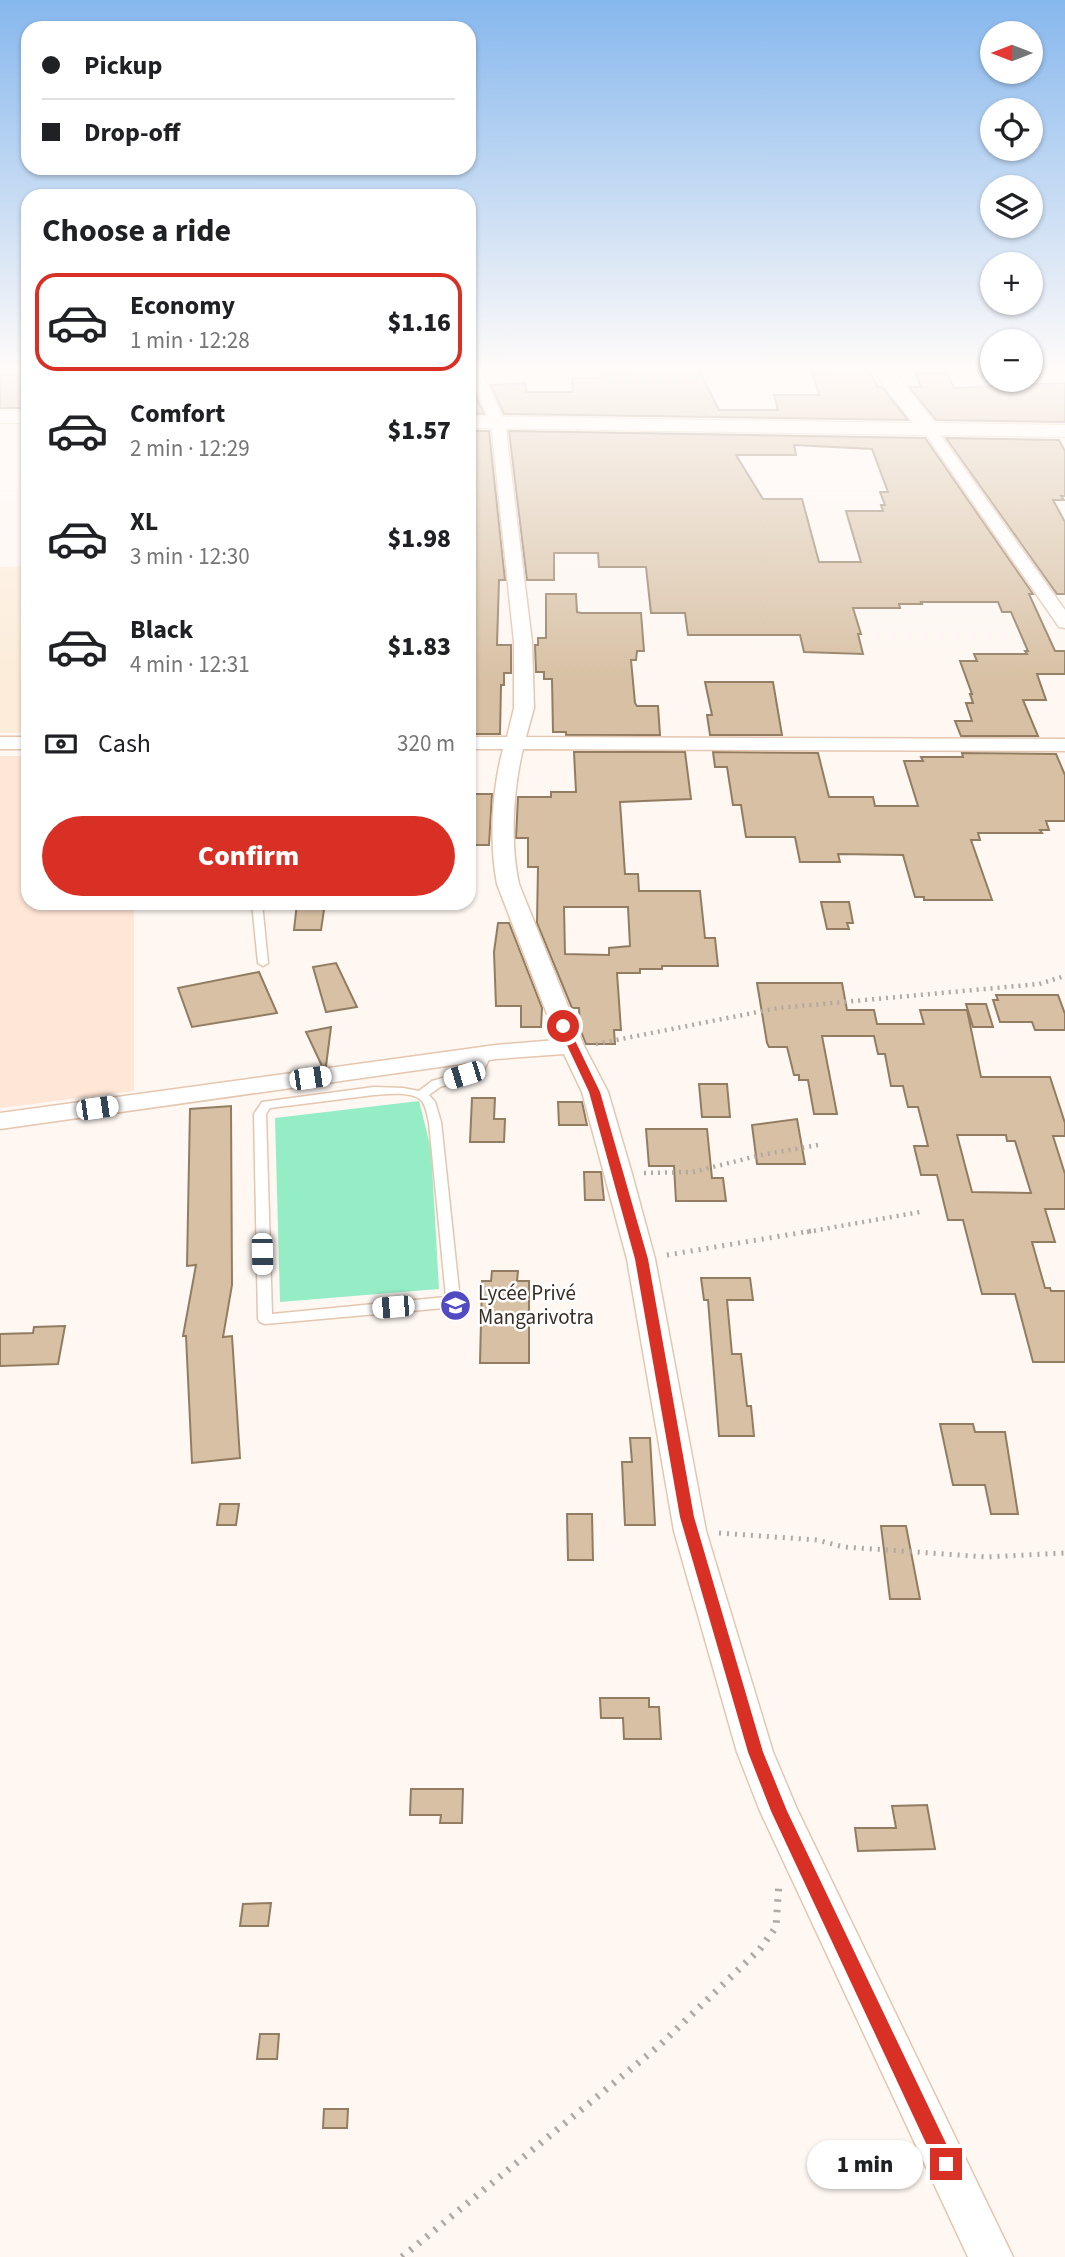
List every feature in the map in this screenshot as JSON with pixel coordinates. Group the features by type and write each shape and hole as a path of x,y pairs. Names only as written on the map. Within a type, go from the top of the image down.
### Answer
{"street":[{"path":"492,473 525,677 524,708 514,743 506,798 505,873 537,962 573,1048 595,1092 619,1174 641,1259 690,1531 755,1752 768,1785 991,2257"},
{"path":"960,473 1065,623"},
{"path":"0,743 21,743"},
{"path":"476,743 1065,745"},
{"path":"0,1121 486,1053 573,1048"}],"lane":[{"path":"258,910 263,963"},
{"path":"422,1095 427,1098 435,1122 453,1300 265,1319 259,1124 264,1107 374,1091 401,1091 422,1095 436,1084 478,1071 486,1053"}],"path":[{"path":"573,1048 758,1011 1039,984 1065,976"},
{"path":"619,1174 690,1172 762,1154 818,1145"},
{"path":"641,1259 754,1244 815,1230 920,1212"},
{"path":"690,1531 817,1541 844,1547 987,1557 1065,1553"},
{"path":"402,2257 660,2045 760,1949 777,1922 779,1878"}],"shaded area":[{"path":"21,566 21,733 0,733 0,567"},
{"path":"0,756 21,756 21,910 134,910 134,1091 0,1108"}],"green space":[{"path":"419,1101 431,1149 439,1289 280,1302 275,1118"}],"building":[{"path":"476,473 494,473 505,580 499,580 497,645 511,645 511,673 504,673 504,685 501,685 500,734 476,734"},
{"path":"514,473 747,473 763,499 802,499 819,562 861,562 846,511 883,511 881,505 885,505 880,492 888,492 881,473 949,473 1033,594 1029,594 1055,651 1065,651 1065,674 1037,674 1046,700 1023,700 1038,736 961,736 955,721 972,721 966,703 973,703 960,661 977,661 974,654 1027,654 1025,651 1028,651 1011,612 1002,612 998,602 921,602 922,604 899,604 900,608 853,608 861,634 858,634 863,654 804,652 800,635 688,635 685,613 651,613 646,567 599,567 598,553 554,553 554,580 527,580"},
{"path":"971,473 1065,473 1065,496 1061,496 1064,500 1053,500 1065,522 1065,594 1057,594"},
{"path":"546,594 576,594 577,612 581,613 641,613 644,651 637,651 636,660 631,660 635,703 637,706 658,706 660,735 566,735 566,732 553,732 552,679 544,679 544,672 536,672 535,645 538,645 538,638 546,638"},
{"path":"705,682 773,682 782,735 710,735 707,715 712,715"},
{"path":"574,752 685,752 691,799 620,802 625,874 638,874 639,891 700,891 705,938 715,938 718,966 662,966 662,969 640,969 640,973 617,973 621,1030 614,1030 615,1044 586,1044 580,1029 579,1008 572,1008 537,923 538,867 528,867 528,838 516,838 518,797 551,797 551,792 576,792","holes":["564,907 628,907 630,946 609,948 609,955 565,954"]},
{"path":"713,752 818,753 829,797 873,797 875,806 918,806 904,761 923,761 921,757 963,757 962,753 1056,754 1065,775 1065,821 1046,821 1049,830 1040,830 1042,833 978,833 980,840 971,840 992,900 924,900 924,897 915,897 903,855 838,854 840,862 800,862 795,837 746,837 741,805 733,805 727,767 715,767"},
{"path":"476,794 492,794 489,845 476,845"},
{"path":"821,902 849,902 853,923 847,923 849,929 827,929"},
{"path":"296,910 324,910 321,930 294,930"},
{"path":"498,923 509,923 542,1008 541,1027 521,1027 521,1006 496,1006 494,952"},
{"path":"336,963 357,1007 326,1012 313,967"},
{"path":"259,972 277,1013 192,1027 178,988"},
{"path":"757,983 842,983 847,1010 874,1010 877,1024 924,1024 920,1010 967,1010 981,1077 1050,1077 1065,1123 1065,1136 1053,1136 1065,1174 1065,1209 1045,1209 1055,1242 1032,1242 1045,1288 1065,1291 1065,1362 1033,1362 1015,1294 982,1294 963,1220 948,1220 937,1175 921,1175 914,1146 928,1146 918,1107 908,1107 903,1086 891,1086 885,1054 878,1054 874,1036 822,1036 837,1114 814,1114 808,1080 799,1080 799,1075 794,1075 787,1047 769,1047","holes":["957,1135 1006,1135 1007,1141 1015,1141 1031,1193 972,1192"]},
{"path":"996,995 1058,995 1065,1014 1065,1030 1035,1030 1032,1022 1000,1022 993,1000 998,1000"},
{"path":"966,1004 986,1004 993,1027 973,1027"},
{"path":"331,1027 326,1066 322,1066 306,1032"},
{"path":"699,1084 727,1084 730,1117 702,1117"},
{"path":"472,1098 495,1098 494,1119 505,1119 504,1142 470,1142"},
{"path":"558,1102 582,1102 587,1125 559,1125"},
{"path":"231,1106 232,1285 223,1337 232,1336 240,1458 192,1463 186,1336 183,1336 196,1265 187,1266 190,1109"},
{"path":"797,1119 805,1164 757,1164 752,1125"},
{"path":"646,1129 707,1129 712,1178 723,1178 726,1201 676,1201 674,1166 649,1166"},
{"path":"584,1172 601,1172 604,1200 585,1200"},
{"path":"492,1271 518,1271 517,1281 529,1281 529,1363 480,1363 482,1281 491,1281"},
{"path":"701,1278 750,1278 753,1300 727,1300 732,1354 741,1354 747,1406 751,1406 754,1436 719,1436 708,1300 704,1300"},
{"path":"65,1326 58,1364 0,1366 0,1334 33,1333 34,1327"},
{"path":"940,1424 973,1424 975,1432 1005,1432 1018,1514 991,1514 985,1485 953,1485"},
{"path":"630,1438 650,1438 655,1525 625,1525 622,1462 632,1462"},
{"path":"220,1504 239,1504 236,1525 217,1525"},
{"path":"567,1514 592,1514 593,1560 568,1560"},
{"path":"881,1526 906,1526 920,1599 890,1599"},
{"path":"600,1698 649,1698 649,1707 659,1707 661,1739 624,1739 623,1718 601,1718"},
{"path":"411,1789 463,1789 462,1823 440,1823 441,1815 410,1815"},
{"path":"927,1805 935,1849 858,1851 855,1828 896,1828 892,1806"},
{"path":"271,1903 268,1926 240,1926 243,1904"},
{"path":"260,2034 279,2034 277,2059 257,2059"},
{"path":"324,2109 348,2109 347,2128 323,2128"}],"place":[{"name":"Lycée Privé Mangarivotra","path":"455,1305"}],"route":[{"path":"563,1026 595,1092 631,1216 690,1531 755,1752 779,1811 946,2164"}]}
